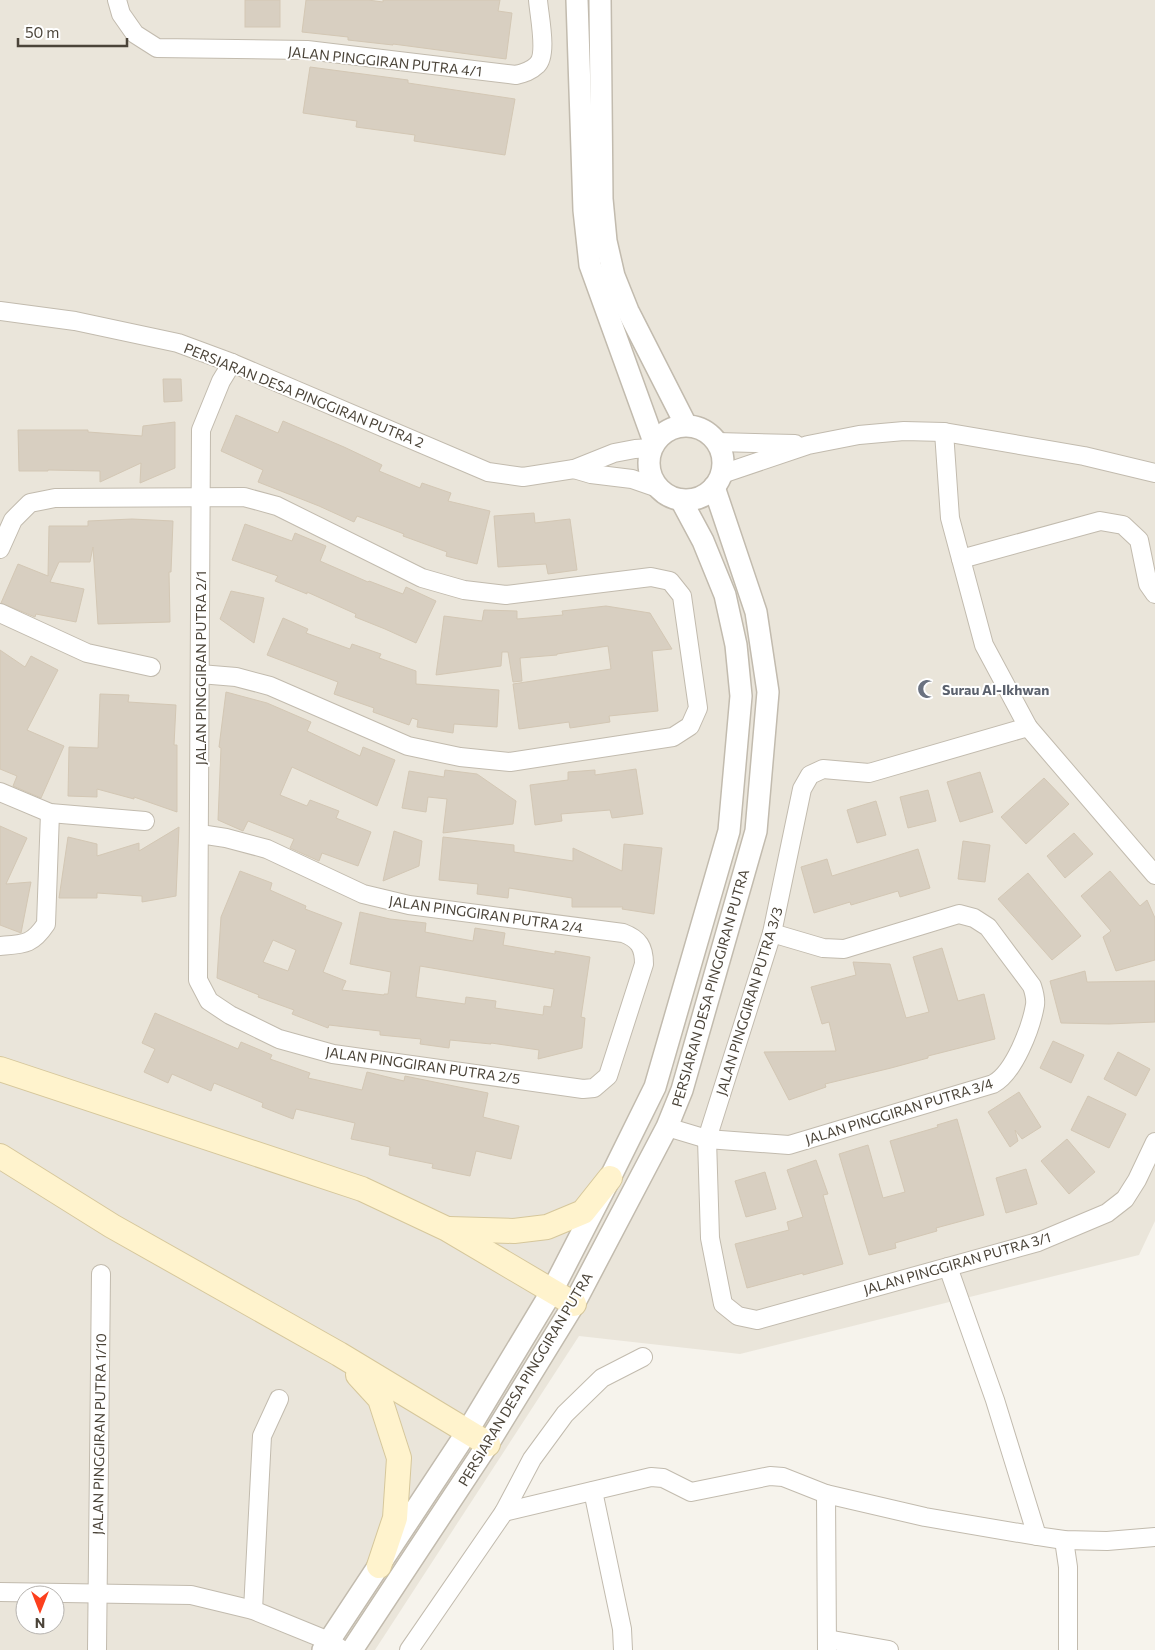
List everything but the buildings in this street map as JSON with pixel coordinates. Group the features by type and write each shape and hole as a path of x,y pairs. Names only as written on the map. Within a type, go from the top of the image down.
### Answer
{"main road":[{"path":"0,1069 362,1189 447,1229 574,1304"},
{"path":"0,1156 112,1226 339,1354 488,1444"},
{"path":"447,1229 514,1231 547,1226 583,1212 610,1178"},
{"path":"339,1354 380,1399 399,1458 396,1518 379,1566"}],"street":[{"name":"JALAN PINGGIRAN PUTRA 4/1","path":"117,0 121,14 135,34 157,48 307,50 516,75 530,71 539,64 543,53 538,0"},
{"path":"577,0 584,210 590,265 653,445"},
{"path":"600,0 602,199 606,241 614,276 628,312 686,425"},
{"name":"PERSIARAN DESA PINGGIRAN PUTRA 2","path":"0,311 75,321 178,343 232,363 488,472 523,477 574,470 614,453 653,445"},
{"name":"JALAN PINGGIRAN PUTRA 2/1","path":"198,980 201,430 222,381 232,363"},
{"path":"718,480 724,463 722,452 717,442 709,433 698,427 686,425 674,427 663,433 653,445 648,458 652,479 658,488 668,496 681,500 699,498 718,480 808,445 859,435 904,431 944,432 1084,456 1155,473"},
{"path":"944,432 950,518 984,645 1028,727 1155,875"},
{"path":"717,442 808,445"},
{"name":"PERSIARAN DESA PINGGIRAN PUTRA 2","path":"574,470 632,479 658,488"},
{"name":"PERSIARAN DESA PINGGIRAN PUTRA","path":"352,1650 488,1444 574,1304 668,1127 682,1090 756,831 768,692 756,612 718,480"},
{"path":"0,549 13,520 30,503 55,498 244,497 277,506 422,578 464,590 506,595 651,577 670,581 682,596 698,708 690,726 672,737 510,762 460,756 408,746 270,686 236,677 200,674"},
{"name":"PERSIARAN DESA PINGGIRAN PUTRA","path":"331,1647 379,1566 467,1432 552,1291 656,1087 729,831 741,696 736,645 725,595 703,541 681,500"},
{"path":"961,559 1100,521 1123,525 1139,540 1148,584 1155,594"},
{"path":"0,613 87,653 151,667"},
{"name":"JALAN PINGGIRAN PUTRA 3/3","path":"723,1304 710,1238 707,1139 772,934 802,789 810,776 824,770 869,773 1028,727"},
{"path":"0,792 50,813 145,821"},
{"path":"0,946 22,944 30,941 37,937 46,924 50,813"},
{"name":"JALAN PINGGIRAN PUTRA 2/4","path":"200,834 226,838 267,849 363,894 409,906 623,933 633,937 640,944 644,953 644,964 626,1020"},
{"name":"JALAN PINGGIRAN PUTRA 3/4","path":"668,1127 707,1139 789,1145 993,1084 1001,1080 1007,1073 1025,1038 1035,1005 1035,995 1032,986 988,927 974,918 958,914 844,949 823,948 772,934"},
{"name":"JALAN PINGGIRAN PUTRA 2/5","path":"198,980 209,1001 230,1015 279,1039 333,1054 583,1089 594,1088 608,1076 626,1020"},
{"name":"JALAN PINGGIRAN PUTRA 3/1","path":"723,1304 738,1316 757,1320 1038,1242 1107,1213 1125,1198 1137,1180 1155,1142"},
{"path":"948,1267 995,1400 1037,1536"},
{"name":"JALAN PINGGIRAN PUTRA 1/10","path":"97,1650 96,1593 101,1274"},
{"path":"409,1650 504,1512 532,1459 565,1414 602,1378 643,1356"},
{"path":"253,1610 262,1436 279,1399"},
{"path":"504,1512 656,1477 691,1492 770,1476 783,1477 826,1494 925,1517 1037,1536 1064,1540 1107,1541 1155,1537"},
{"path":"593,1491 622,1629 623,1650"},
{"path":"826,1494 827,1644 890,1650"},
{"path":"1064,1540 1068,1568 1068,1650"},
{"path":"0,1592 191,1595 253,1610 331,1647"}],"shaded area":[{"path":"0,0 1155,0 1155,1221 1139,1255 740,1354 579,1336 375,1650 0,1650"}],"place":[{"name":"Surau Al-Ikhwan","path":"927,689"}]}
